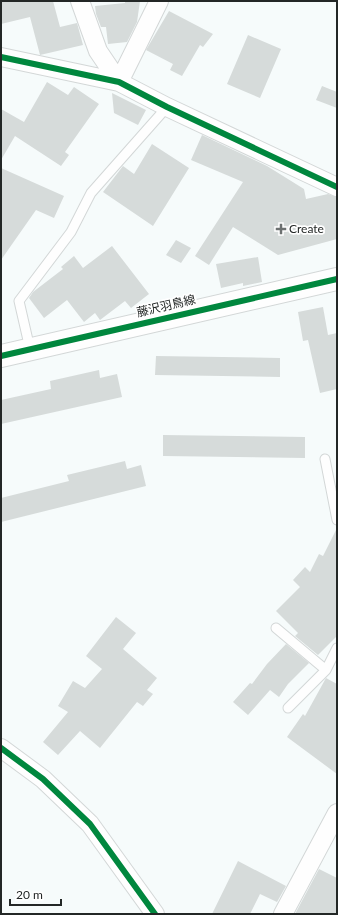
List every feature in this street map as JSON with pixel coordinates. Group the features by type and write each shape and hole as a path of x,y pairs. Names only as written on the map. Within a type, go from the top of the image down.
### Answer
{"street":[{"path":"80,1 98,51 119,82"},
{"path":"119,82 159,1"},
{"path":"1,57 119,82 167,107 337,187"},
{"name":"藤沢羽鳥線","path":"1,356 337,279"},
{"path":"1,748 43,779 90,824 155,914"},
{"path":"283,914 337,813"}],"lane":[{"path":"30,349 19,301 72,232 91,193 167,107"},
{"path":"325,458 337,520"},
{"path":"276,628 326,670"},
{"path":"288,708 326,670 337,648"}],"building":[{"path":"1,1 53,1 60,27 77,23 83,45 40,55 30,17 1,24"},
{"path":"125,1 140,1 137,22 127,42 108,44 106,27 101,27 96,14 95,6 125,3"},
{"path":"169,11 213,34 203,47 200,45 182,76 170,70 173,64 146,50"},
{"path":"248,35 281,49 260,98 227,84"},
{"path":"47,82 68,95 74,87 99,104 65,152 69,155 61,166 15,136 1,160 1,109 24,122"},
{"path":"322,86 337,92 337,108 316,100"},
{"path":"112,93 146,110 138,125 114,113"},
{"path":"202,135 267,166 304,189 306,199 328,194 337,197 337,239 278,255 233,227 209,265 195,256 243,182 191,160"},
{"path":"152,144 189,168 153,226 103,192 123,166 134,174"},
{"path":"1,168 64,196 54,218 36,210 1,260"},
{"path":"176,240 191,248 181,263 166,255"},
{"path":"112,246 149,294 131,308 125,301 100,320 95,313 84,322 67,300 44,318 29,298 33,292 63,269 61,267 74,256 83,268"},
{"path":"258,257 262,282 243,286 243,283 221,288 216,264"},
{"path":"323,307 328,335 337,333 337,389 320,393 308,340 303,341 298,312"},
{"path":"156,356 280,358 280,377 155,375"},
{"path":"99,370 100,378 117,374 122,397 1,424 1,400 51,389 50,381"},
{"path":"163,435 305,437 305,458 163,456"},
{"path":"125,461 127,469 141,465 146,486 1,522 1,498 69,481 67,475"},
{"path":"337,528 337,636 318,655 295,636 298,633 276,611 300,587 293,580 305,567 310,572 319,554 323,556"},
{"path":"116,617 136,633 123,649 157,678 147,690 153,694 143,706 137,702 100,748 80,731 58,755 43,742 68,712 58,706 73,681 85,688 102,669 86,656"},
{"path":"286,644 309,663 288,684 279,697 270,690 248,715 233,702 250,683 252,684 267,664"},
{"path":"326,678 337,684 337,774 287,737 303,714 305,716"},
{"path":"238,861 286,886 277,902 260,894 250,914 212,914"},
{"path":"319,869 337,878 337,914 295,914"}],"cycle path":[{"path":"1,57 119,82 167,107 337,187"},
{"path":"1,356 337,279"},
{"path":"1,748 43,779 90,824 155,914"}],"place":[{"name":"Create","path":"281,229"}]}
